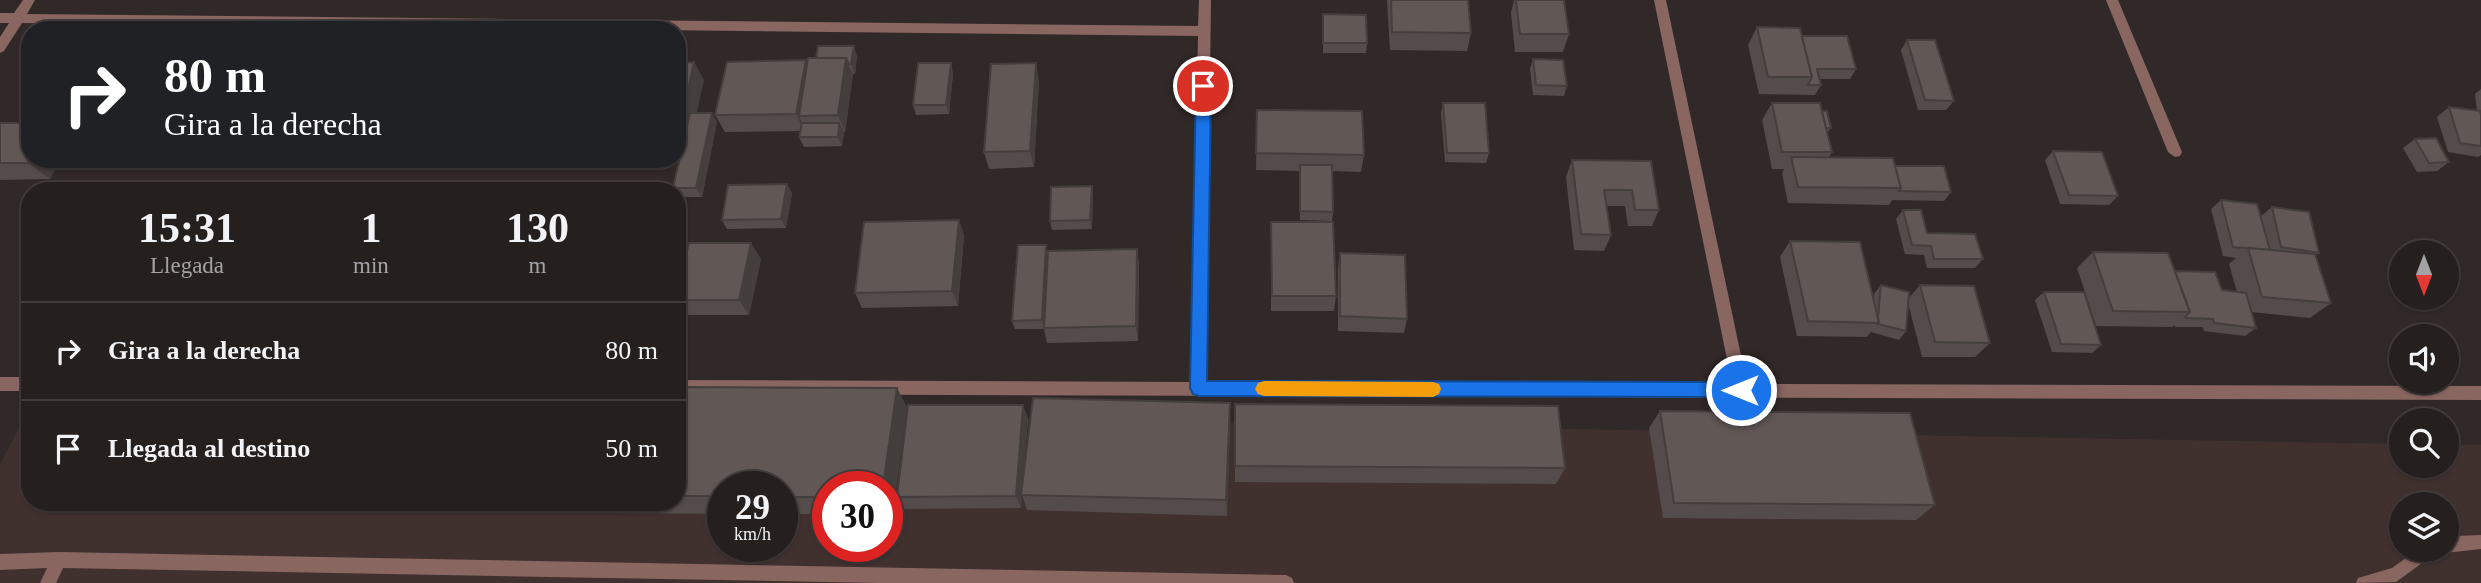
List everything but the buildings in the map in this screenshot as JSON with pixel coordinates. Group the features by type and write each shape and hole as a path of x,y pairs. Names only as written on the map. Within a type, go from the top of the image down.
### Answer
{"street":[{"path":"0,48 29,0"},
{"path":"1199,388 1205,0"},
{"path":"1660,0 1741,390"},
{"path":"2112,0 2175,152"},
{"path":"0,18 292,21"},
{"path":"686,25 1204,31"},
{"path":"0,384 21,384"},
{"path":"686,387 2481,393"},
{"path":"2459,543 2481,542"},
{"path":"48,583 59,560"},
{"path":"0,562 59,560 1286,583"},
{"path":"2364,583 2398,578 2412,562"}],"shaded area":[{"path":"686,413 2389,444 2389,478 2459,478 2459,445 2481,445 2481,583 0,583 0,464 21,424 21,511 686,511"}],"slow traffic":[{"path":"1264,389 1433,389"}],"route":[{"path":"1203,86 1199,388 1741,390"}]}
